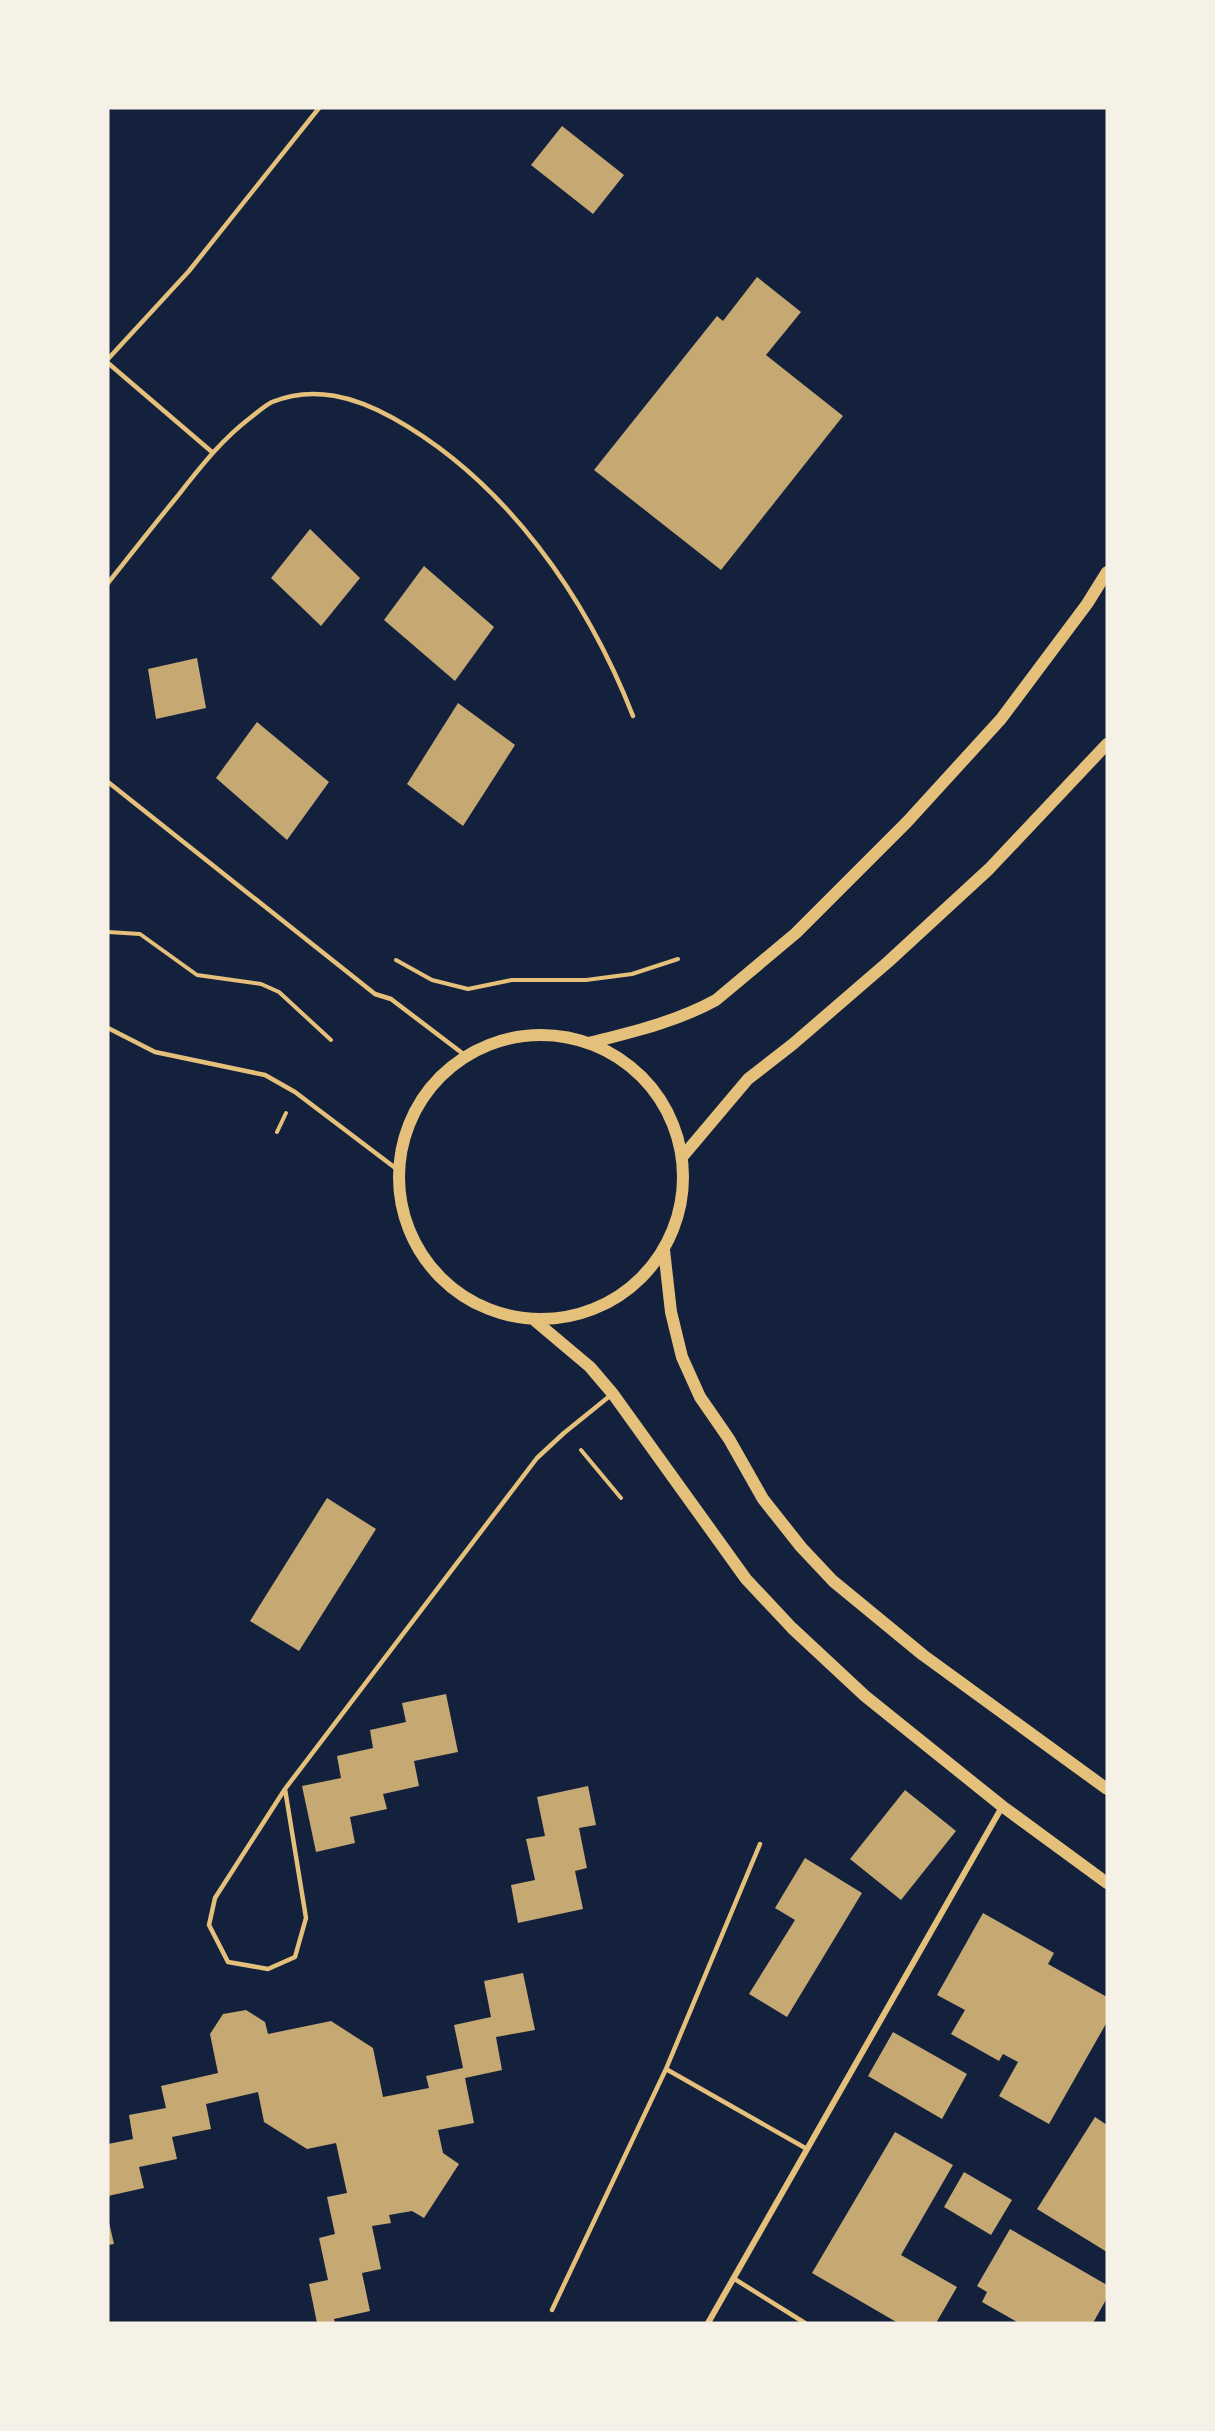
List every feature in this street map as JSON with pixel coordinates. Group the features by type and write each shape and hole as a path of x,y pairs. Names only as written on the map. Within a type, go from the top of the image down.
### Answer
{"main road":[{"path":"589,1042 653,1027 701,1008 716,1000 796,933 907,822 1001,719 1087,604 1107,572"},
{"path":"683,1156 748,1079 793,1044 888,962 989,869 1107,744"},
{"path":"553,1035 589,1042 617,1056 641,1075 661,1098 675,1126 683,1156 681,1204 664,1250 643,1277 616,1298 601,1306 568,1317 533,1318 506,1314 480,1305 456,1291 436,1272 419,1250 407,1225 400,1198 398,1170 405,1136 418,1104 447,1069 466,1056 499,1041 517,1036 553,1035"},
{"path":"664,1250 671,1312 682,1357 700,1397 729,1439 764,1499 801,1547 833,1581 923,1655 1107,1789"},
{"path":"533,1318 590,1367 613,1394 746,1579 792,1628 865,1696 1002,1806 1107,1883"}],"street":[{"path":"708,2323 1002,1806"}],"lane":[{"path":"212,452 108,361 189,271 319,108"},
{"path":"108,583 212,452 236,429 269,403 287,397 324,393 371,406 432,441 472,474 516,521 543,555 595,632 633,716"},
{"path":"108,782 375,994 391,999 466,1056"},
{"path":"108,1028 155,1052 265,1075 296,1092 398,1170"},
{"path":"285,1789 306,1918 295,1957 268,1969 228,1962 208,1925 214,1899 285,1789 537,1458 564,1432 613,1394"},
{"path":"552,2310 666,2069 760,1844"},
{"path":"666,2069 807,2149"},
{"path":"733,2278 805,2323"}],"path":[{"path":"108,932 140,934 197,975 261,984 279,992 331,1040"},
{"path":"396,960 432,980 468,989 512,980 586,980 632,974 678,959"},
{"path":"564,1432 621,1498"}],"building":[{"path":"562,126 624,175 593,214 531,165"},
{"path":"757,277 801,312 766,355 843,416 721,570 594,470 717,316 723,321"},
{"path":"310,529 360,578 321,626 271,578"},
{"path":"424,566 494,627 455,681 384,620"},
{"path":"197,658 206,708 156,719 148,669"},
{"path":"458,703 515,745 463,826 407,784"},
{"path":"257,722 329,782 287,840 216,778"},
{"path":"327,1498 376,1529 299,1651 250,1621"},
{"path":"446,1694 458,1752 414,1761 419,1786 383,1794 387,1809 350,1817 355,1843 316,1852 302,1786 341,1778 337,1756 373,1748 370,1730 406,1722 402,1703"},
{"path":"588,1786 596,1825 579,1828 587,1868 575,1871 583,1909 518,1923 511,1885 535,1880 526,1839 545,1836 537,1797"},
{"path":"905,1790 956,1831 901,1900 850,1859"},
{"path":"805,1858 862,1893 787,2017 749,1994 795,1920 775,1908"},
{"path":"983,1913 1054,1953 1048,1964 1107,1997 1107,2022 1049,2124 999,2096 1018,2062 1003,2054 999,2061 951,2034 965,2010 937,1995"},
{"path":"523,1973 535,2030 496,2037 502,2070 465,2078 474,2123 438,2130 443,2153 459,2164 424,2218 412,2211 389,2215 391,2223 372,2226 381,2269 362,2273 370,2311 334,2319 335,2323 317,2323 309,2284 328,2280 319,2238 335,2234 327,2197 347,2193 336,2143 307,2149 264,2122 258,2092 206,2104 211,2129 172,2137 177,2159 139,2167 144,2188 108,2196 108,2144 133,2139 129,2115 166,2108 161,2086 218,2073 210,2034 223,2014 246,2010 265,2022 268,2034 331,2021 373,2048 383,2097 429,2088 426,2076 463,2068 454,2025 491,2017 484,1981"},
{"path":"893,2032 967,2074 942,2119 868,2076"},
{"path":"1095,2117 1107,2125 1107,2252 1037,2209"},
{"path":"895,2132 953,2165 901,2255 957,2287 936,2323 898,2323 812,2273"},
{"path":"964,2172 1012,2200 991,2235 944,2207"},
{"path":"108,2218 114,2244 108,2245"},
{"path":"1010,2229 1107,2285 1107,2298 1093,2323 1019,2323 982,2302 987,2292 977,2286"}]}
